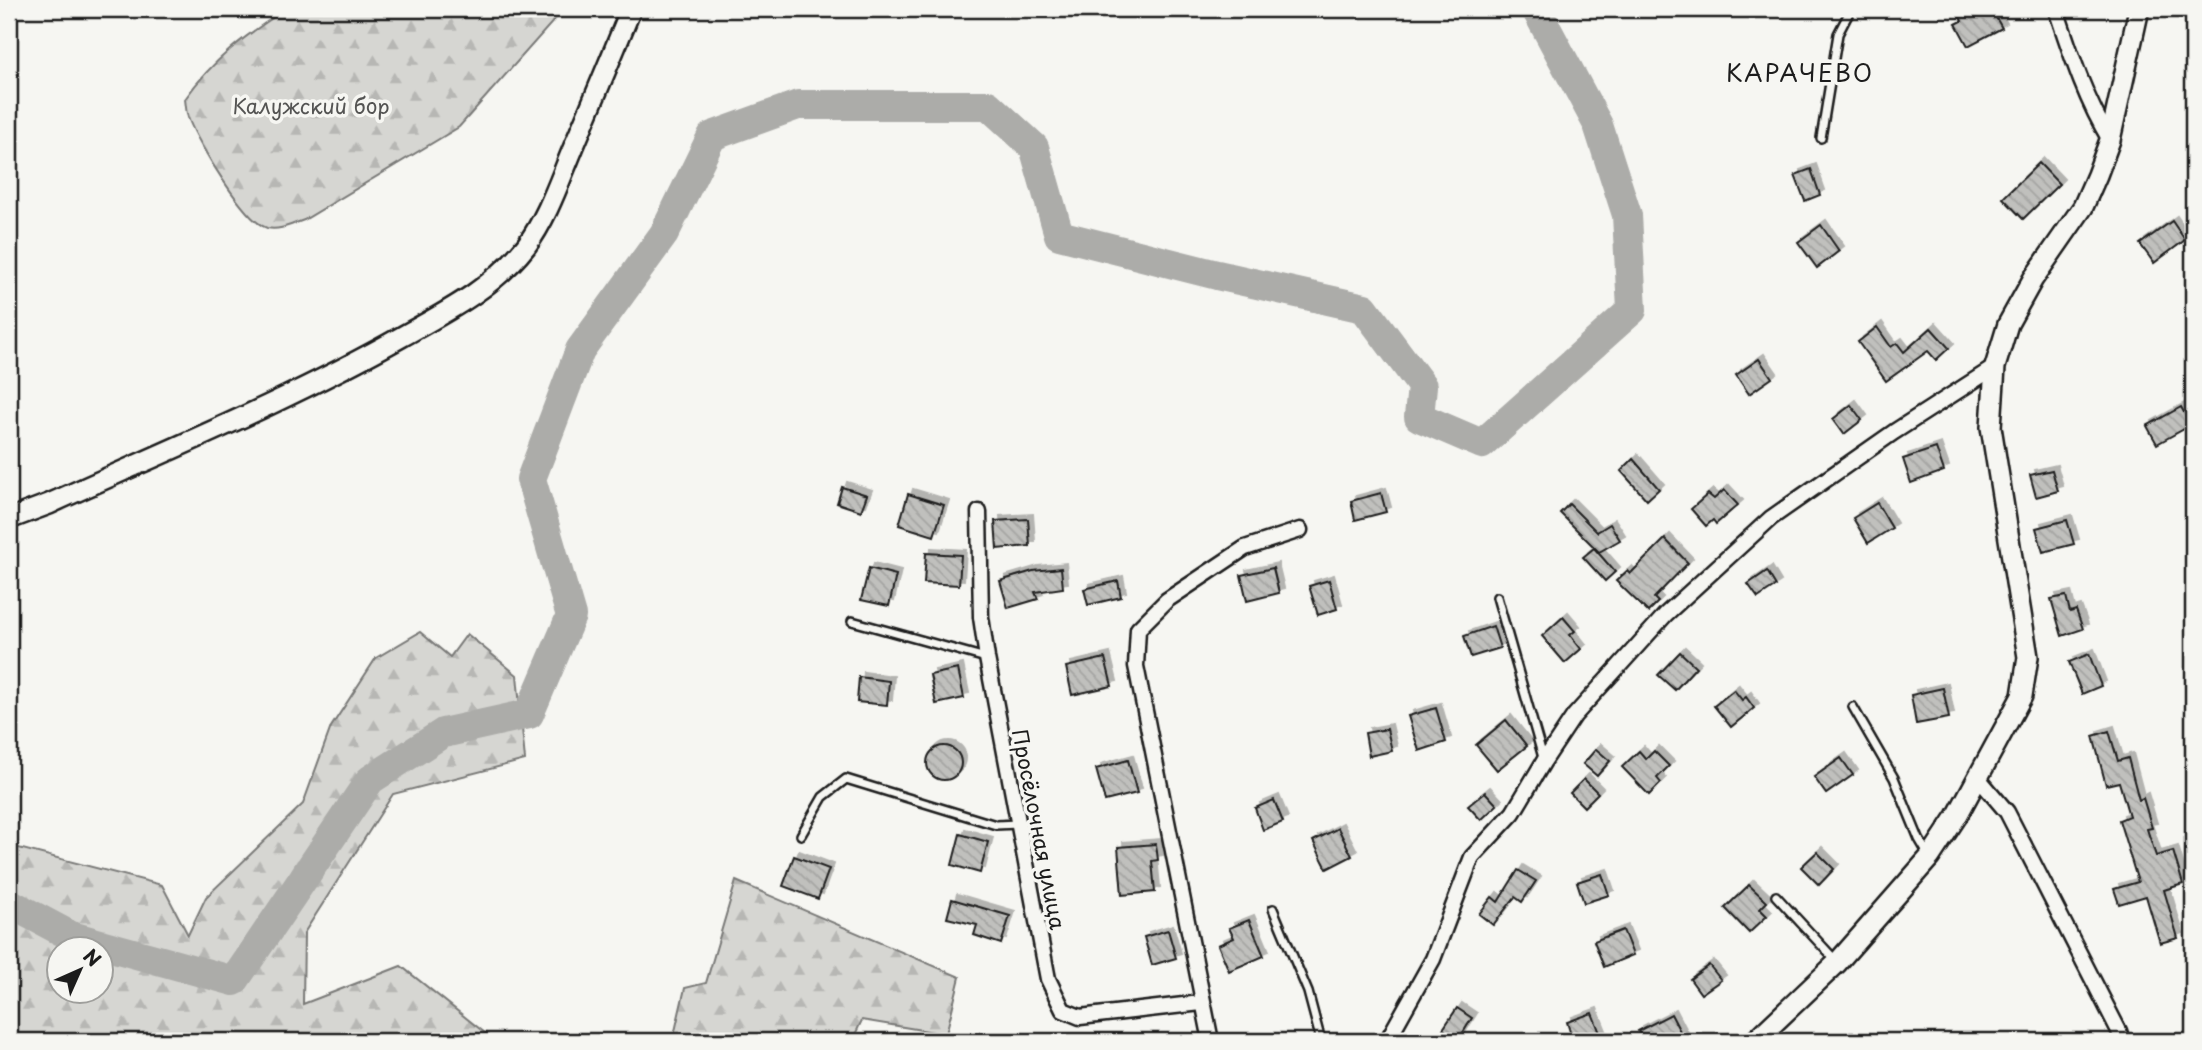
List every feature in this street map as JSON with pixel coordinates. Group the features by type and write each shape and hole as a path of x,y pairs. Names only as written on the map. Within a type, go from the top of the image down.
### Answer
{"street":[{"path":"9,519 49,504 307,386 438,316 487,284 511,263 528,243 553,196 631,9"},
{"path":"2056,9 2073,62 2110,140"},
{"path":"1755,1041 1837,963 1930,857 1979,779 2022,696 2028,657 1991,426 1994,367 2008,324 2033,279 2083,207 2110,140 2139,9"},
{"path":"1387,1041 1433,959 1472,857 1513,813 1574,716 1666,614 1771,518 1894,432 1994,367"},
{"name":"Просёлочная улица","path":"979,512 981,617 987,658 1048,979 1063,1010 1080,1017 1201,1003"},
{"path":"1211,1041 1201,1003 1136,666 1138,629 1167,600 1245,548 1300,530"},
{"path":"1979,779 2007,812 2122,1041"}],"lane":[{"path":"1821,138 1838,34 1851,9"},
{"path":"1497,597 1544,761"},
{"path":"852,621 987,658"},
{"path":"1853,707 1894,778 1919,839 1930,857"},
{"path":"801,835 823,797 846,779 996,825 1018,824"},
{"path":"1776,896 1837,963"},
{"path":"1273,909 1308,992 1321,1041"}],"green space":[{"name":"Калужский бор","path":"286,9 564,9 459,127 304,220 272,229 258,223 247,212 223,180 194,131 187,115 185,99 231,49"},
{"path":"420,632 450,657 467,634 517,675 525,760 393,794 304,933 303,1004 401,966 495,1041 9,1041 9,854 15,847 162,885 188,935 206,897 303,804 331,727 376,658"},
{"path":"736,881 960,977 946,1034 862,1020 852,1041 673,1040 685,988 706,983"}],"building":[{"path":"1966,9 1991,9 2002,28 1968,46 1956,24 1962,21 1958,13"},
{"path":"2039,163 2059,184 2023,219 2003,198"},
{"path":"1811,169 1820,195 1805,201 1795,175"},
{"path":"2172,221 2185,240 2154,263 2140,244"},
{"path":"1821,225 1839,251 1817,268 1798,242"},
{"path":"1877,327 1891,347 1897,343 1904,352 1931,328 1949,348 1936,360 1928,351 1886,381 1858,342"},
{"path":"1759,359 1772,378 1749,394 1736,375"},
{"path":"1851,405 1862,420 1844,434 1833,419"},
{"path":"2181,407 2191,425 2157,444 2147,426"},
{"path":"1936,448 1944,471 1911,483 1903,459"},
{"path":"1633,459 1659,489 1647,500 1621,471"},
{"path":"2052,470 2058,491 2036,497 2030,475"},
{"path":"842,487 867,495 861,511 837,503"},
{"path":"1724,490 1738,505 1716,524 1713,520 1706,526 1691,509 1708,494 1714,499"},
{"path":"1381,493 1386,512 1355,520 1351,501"},
{"path":"908,494 944,505 934,536 899,525"},
{"path":"1877,503 1892,528 1868,543 1853,518"},
{"path":"1569,504 1597,532 1610,524 1620,540 1599,552 1560,513"},
{"path":"1028,519 1030,546 997,549 995,521"},
{"path":"2067,520 2074,544 2043,552 2036,528"},
{"path":"1665,539 1688,563 1654,598 1658,602 1648,612 1616,581 1627,571 1630,574"},
{"path":"1594,548 1615,572 1605,581 1583,557"},
{"path":"926,553 961,555 959,585 924,583"},
{"path":"869,568 896,575 889,606 861,600"},
{"path":"1061,568 1063,588 1035,592 1038,599 1008,608 1000,581 1033,571"},
{"path":"1273,568 1279,593 1247,601 1241,575"},
{"path":"1767,571 1776,586 1758,598 1748,584"},
{"path":"1329,580 1337,609 1318,615 1309,586"},
{"path":"1118,581 1121,597 1088,605 1084,589"},
{"path":"2066,596 2070,612 2076,610 2083,629 2062,636 2051,599"},
{"path":"1563,617 1575,631 1570,635 1581,649 1565,663 1542,636"},
{"path":"1493,626 1500,648 1471,657 1464,636"},
{"path":"1680,652 1696,667 1675,690 1658,675"},
{"path":"2089,654 2101,686 2082,694 2069,662"},
{"path":"1105,658 1112,686 1072,695 1066,667"},
{"path":"958,669 964,698 936,704 930,675"},
{"path":"859,677 889,681 887,705 857,702"},
{"path":"1943,688 1949,718 1916,724 1911,695"},
{"path":"1734,690 1742,700 1746,697 1754,708 1731,727 1714,706"},
{"path":"1436,708 1446,742 1419,751 1408,716"},
{"path":"1506,720 1527,746 1497,770 1476,745"},
{"path":"1387,729 1392,751 1369,756 1365,733"},
{"path":"2109,731 2118,761 2128,758 2139,800 2143,798 2152,828 2147,829 2156,856 2173,851 2183,884 2164,890 2178,938 2160,943 2146,896 2119,904 2114,889 2138,882 2119,820 2129,816 2119,782 2106,785 2093,736"},
{"path":"944,746 956,751 961,763 956,775 944,780 932,775 927,763 932,751"},
{"path":"1596,749 1610,761 1597,776 1583,764"},
{"path":"1639,751 1646,759 1654,751 1669,766 1657,778 1661,783 1649,795 1622,767"},
{"path":"1841,758 1853,775 1826,794 1814,777"},
{"path":"1128,760 1137,793 1105,801 1096,769"},
{"path":"1584,779 1598,793 1584,807 1570,793"},
{"path":"1485,792 1497,805 1481,820 1468,806"},
{"path":"1274,800 1283,822 1263,830 1255,808"},
{"path":"1338,828 1352,856 1327,869 1313,841"},
{"path":"960,834 988,842 980,873 952,865"},
{"path":"1156,844 1158,860 1152,861 1155,892 1122,895 1118,847"},
{"path":"1817,852 1834,869 1819,885 1801,867"},
{"path":"794,856 829,869 818,899 783,886"},
{"path":"1518,870 1536,881 1522,902 1515,897 1493,925 1479,914 1492,897 1498,902"},
{"path":"1602,874 1609,895 1584,903 1577,882"},
{"path":"1749,885 1767,902 1760,909 1767,916 1749,933 1725,908"},
{"path":"952,899 1010,916 1001,944 974,935 977,925 947,918"},
{"path":"1249,920 1264,956 1229,971 1218,945 1234,938 1229,928"},
{"path":"1168,930 1176,958 1152,965 1144,937"},
{"path":"1623,930 1633,955 1604,967 1594,941"},
{"path":"1709,965 1721,980 1701,994 1690,979"},
{"path":"1457,1008 1472,1018 1459,1039 1443,1029"},
{"path":"1592,1013 1602,1038 1594,1041 1573,1041 1567,1022"},
{"path":"1671,1014 1685,1041 1643,1041 1638,1031"}],"waterway":[{"path":"9,903 71,936 234,981 370,780 443,733 529,714 571,616 531,479 580,350 664,234 712,136 798,105 988,105 1034,147 1059,235 1217,275 1364,308 1422,386 1419,417 1482,444 1632,310 1627,215 1598,125 1536,9"}],"district":[{"name":"КАРАЧЕВО","path":"1800,72"}]}
